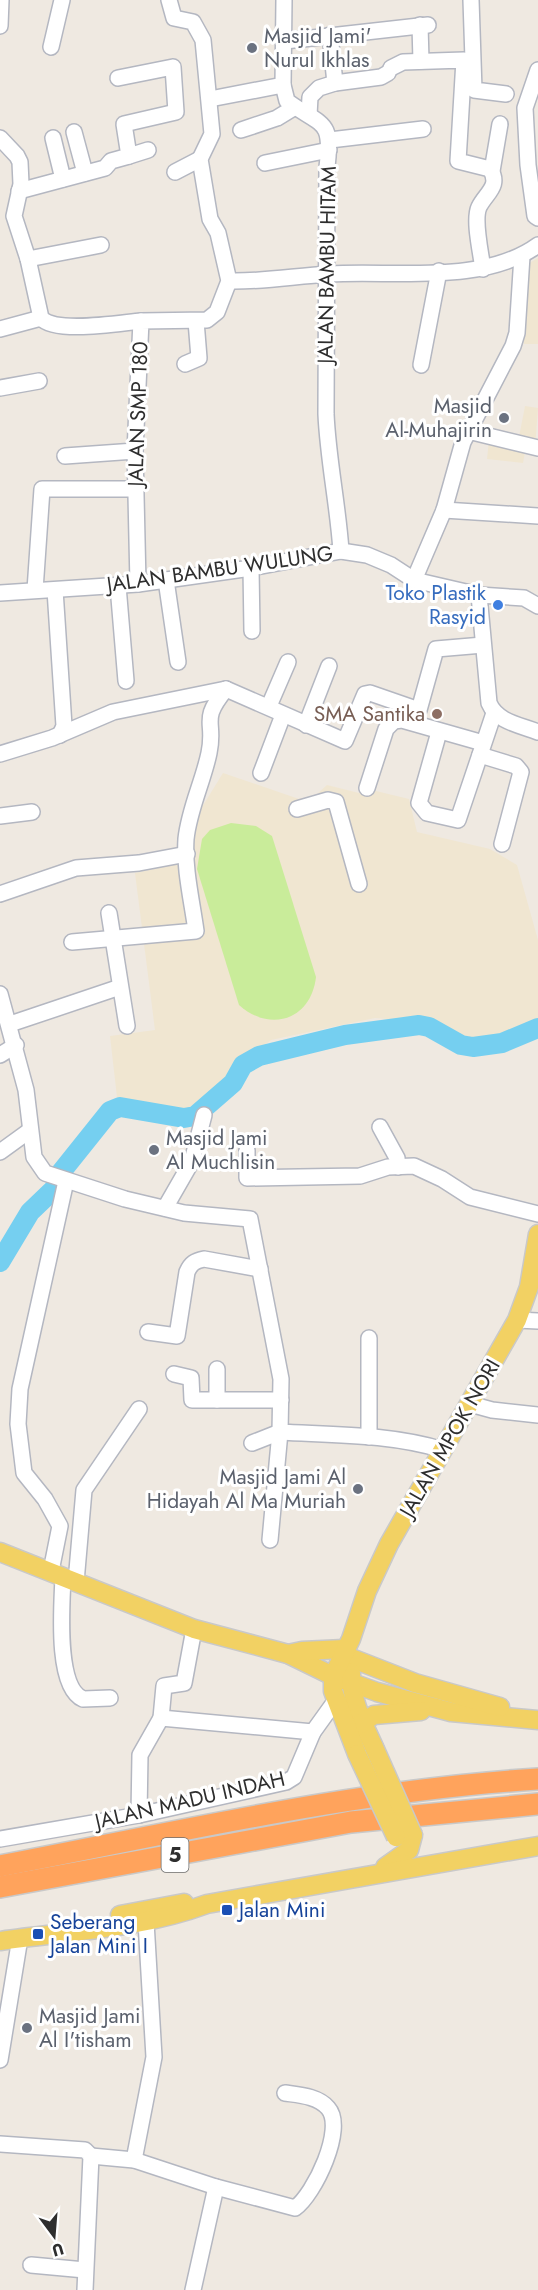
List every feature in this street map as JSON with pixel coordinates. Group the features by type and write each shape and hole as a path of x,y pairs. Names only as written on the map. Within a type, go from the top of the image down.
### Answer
{"highway":[{"path":"484,1783 502,1773 538,1764"},
{"name":"5","path":"0,1866 295,1810 484,1783 538,1779"},
{"name":"5","path":"0,1887 351,1822 538,1804"}],"main road":[{"name":"JALAN MPOK NORI","path":"334,1689 367,1592 389,1544 517,1320 529,1287 538,1234"},
{"path":"0,1552 194,1629 286,1654 334,1689 355,1727 374,1747 406,1841"},
{"path":"286,1654 349,1649 426,1686 538,1719"},
{"name":"JALAN MPOK NORI","path":"349,1649 355,1727"},
{"path":"334,1689 351,1682 451,1712"},
{"path":"355,1727 374,1715 387,1712 451,1712 538,1719"},
{"path":"355,1727 357,1754 406,1841 435,1858 451,1859"},
{"path":"367,1875 388,1866 406,1841"},
{"path":"0,1941 42,1937 136,1920 176,1903 207,1904 451,1859 538,1846"},
{"path":"42,1937 84,1922 136,1920"}],"street":[{"path":"0,26 1,0"},
{"path":"51,47 62,0"},
{"path":"169,0 174,18 193,22 200,33 210,99 212,134 200,159 210,219 218,233 228,281 213,317 196,321 199,358 185,364"},
{"path":"241,130 250,125 277,118 295,107 287,101 283,84 284,0"},
{"path":"471,0 469,90 458,161 492,171"},
{"path":"285,41 424,25 422,61"},
{"path":"330,35 335,83"},
{"path":"309,115 312,93 335,83 373,79 399,63 463,59 469,90"},
{"path":"118,78 171,67 174,70 176,112 124,124 129,156"},
{"path":"538,70 532,108 535,216 538,219"},
{"path":"210,99 283,84"},
{"path":"469,90 506,94"},
{"name":"JALAN BAMBU HITAM","path":"295,107 325,126 330,145 327,445 338,513 341,551"},
{"path":"483,269 476,221 479,207 493,189 492,171 500,124"},
{"path":"266,163 330,145 423,129"},
{"path":"74,132 85,173"},
{"path":"0,138 20,162 19,191 14,216 28,259 41,318 49,324 63,326 141,321"},
{"path":"53,138 63,179"},
{"path":"19,191 105,168 111,161 148,150"},
{"path":"175,172 200,159"},
{"path":"28,259 100,245"},
{"path":"228,281 328,274 483,269 522,256 538,245"},
{"path":"414,580 444,510 468,431 507,358 517,333 522,256"},
{"path":"421,365 439,271"},
{"path":"0,329 41,318"},
{"name":"JALAN SMP 180","path":"138,584 135,451 141,321 196,321"},
{"path":"0,386 39,381"},
{"path":"468,431 538,448"},
{"path":"65,456 135,451"},
{"path":"35,590 41,490 47,488 136,489"},
{"path":"444,510 538,516"},
{"name":"JALAN BAMBU WULUNG","path":"0,593 138,584 251,568 341,551 367,555 391,565 414,580 479,595 524,598 538,606"},
{"path":"251,568 252,631"},
{"path":"166,580 178,662"},
{"path":"118,586 126,681"},
{"path":"55,590 64,726 60,735"},
{"path":"479,595 489,703 494,713 538,732"},
{"path":"0,754 60,735 113,712 226,689 269,706 283,716 345,741 362,697 368,693 419,710 436,649 483,645"},
{"path":"269,706 288,662"},
{"path":"306,724 329,666"},
{"path":"72,942 196,931 187,854 187,831 209,752 209,718 213,705 226,689"},
{"path":"439,732 419,803 427,813 458,819 494,713"},
{"path":"261,773 283,716"},
{"path":"367,788 389,724 402,720 482,749 516,766 521,772 502,844"},
{"path":"297,809 328,800 336,802 359,884"},
{"path":"0,816 32,812"},
{"path":"0,894 76,868 139,863 187,854"},
{"path":"109,913 127,1026"},
{"path":"9,1024 120,987"},
{"path":"0,993 26,1090 29,1131 39,1168 51,1176 66,1181 165,1208 204,1216 256,1217 260,1269 281,1379 280,1432 270,1540"},
{"path":"0,1056 16,1046"},
{"path":"165,1208 192,1161 204,1115"},
{"path":"380,1127 397,1158 398,1167"},
{"path":"0,1152 29,1131"},
{"path":"247,1150 247,1178 360,1176 388,1167 414,1166 442,1179 470,1197 538,1214"},
{"path":"66,1181 26,1357 18,1414 24,1473 45,1499 60,1526 63,1577 62,1637 70,1687 83,1699 110,1698"},
{"path":"148,1332 177,1336 188,1272 191,1264 197,1260 204,1259 260,1269"},
{"path":"517,1320 538,1321"},
{"path":"369,1338 369,1437"},
{"path":"217,1369 217,1400"},
{"path":"174,1374 191,1378 192,1400 281,1400"},
{"path":"470,1404 492,1410 538,1415"},
{"path":"63,1577 84,1491 140,1409"},
{"path":"252,1443 280,1432 369,1437 413,1442 443,1450"},
{"path":"140,1815 140,1755 161,1718 164,1686 184,1683 194,1629"},
{"name":"JALAN MADU INDAH","path":"0,1839 140,1815 291,1780 334,1689"},
{"path":"161,1718 314,1732"},
{"path":"134,2160 154,2057 136,1920"},
{"path":"0,1933 84,1922"},
{"path":"0,2055 20,1938"},
{"path":"0,2144 4,2147 84,2150 91,2156 134,2160 216,2187 295,2208 311,2192 332,2143 334,2122 328,2107 320,2101 285,2093"},
{"path":"85,2290 91,2156"},
{"path":"193,2290 216,2187"},
{"path":"31,2265 85,2270"}],"shaded area":[{"path":"538,258 538,344 524,344 523,278 526,265"},
{"path":"525,406 538,408 535,448 526,447 523,463 487,459 489,440 518,442"},
{"path":"223,773 299,799 315,796 327,785 359,793 376,791 409,799 417,832 490,849 517,865 538,940 538,1024 506,1037 468,1042 425,1022 375,1018 271,1040 237,1066 216,1094 198,1109 118,1106 110,1036 155,1030 135,873 192,861 193,828 199,812"}],"green space":[{"path":"231,823 256,826 272,836 316,977 313,992 306,1003 298,1012 287,1018 276,1020 263,1018 251,1014 239,1005 197,869 202,839 210,830"}],"waterway":[{"path":"58,1176 110,1111 120,1107 184,1118 195,1116 233,1083 243,1065 259,1056 345,1035 419,1025 429,1027 461,1045 473,1047 502,1043 538,1028"},
{"path":"0,1262 30,1212 54,1189 57,1181"}],"place":[{"name":"Masjid Jami' Nurul Ikhlas","path":"252,48"},
{"name":"Masjid Al-Muhajirin","path":"504,418"},
{"name":"Toko Plastik Rasyid","path":"498,605"},
{"name":"SMA Santika","path":"437,714"},
{"name":"Masjid Jami Al Muchlisin","path":"154,1150"},
{"name":"Masjid Jami Al Hidayah Al Ma Muriah","path":"358,1489"},
{"name":"Jalan Mini","path":"227,1910"},
{"name":"Seberang Jalan Mini I","path":"38,1934"},
{"name":"Masjid Jami Al I'tisham","path":"27,2028"}]}
